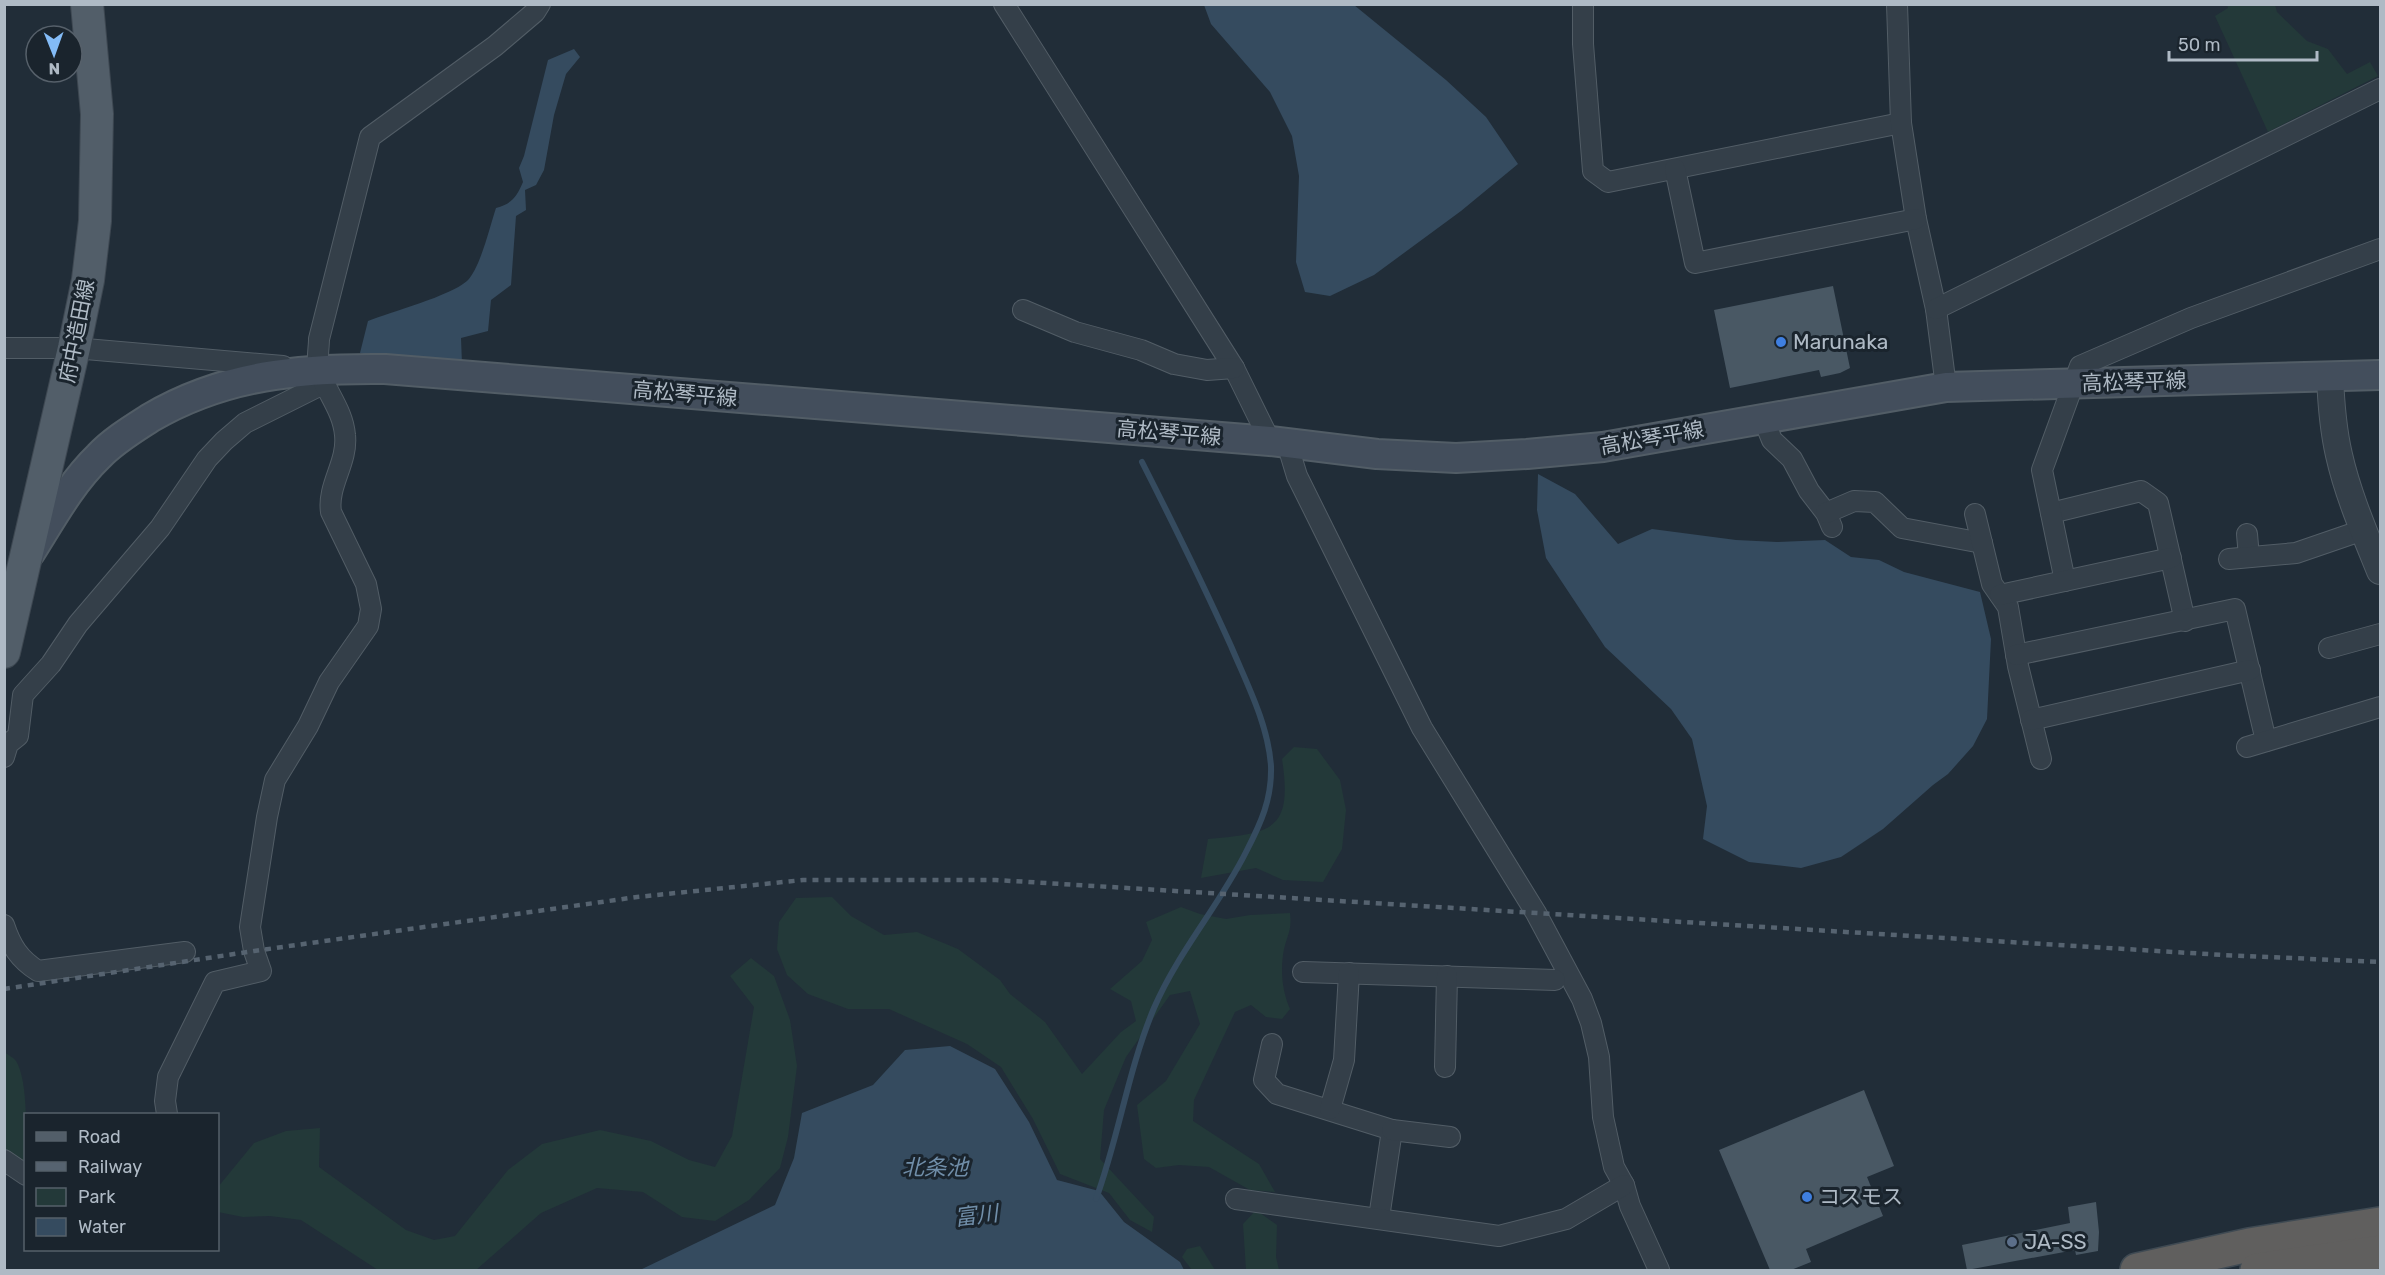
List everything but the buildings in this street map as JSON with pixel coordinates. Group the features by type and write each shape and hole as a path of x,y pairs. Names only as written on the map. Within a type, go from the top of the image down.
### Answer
{"highway":[{"path":"2137,1270 2249,1245 2380,1224"},
{"path":"2257,1270 2380,1252"}],"main road":[{"name":"府中造田線","path":"4,652 88,280 95,221 97,114 87,4"},
{"name":"高松琴平線","path":"27,557 72,486 99,455 135,427 187,399 237,381 277,374 322,376 385,369 1279,442 1377,454 1456,458 1603,447 1947,387 2380,375"},
{"path":"53,441 86,471"}],"street":[{"path":"167,1113 165,1101 168,1077 215,982 261,971 254,951 250,927 275,780 308,726 329,682 368,626 371,609 366,584 331,512 329,499 344,456 346,437 342,419 322,376 319,339 370,137 495,46 535,12 540,4"},
{"path":"1004,4 1279,442 1422,728 1536,913 1582,999 1591,1023 1599,1057 1602,1117 1614,1167 1624,1185 1630,1206 1659,1270"},
{"path":"1583,4 1593,171 1608,182 1900,123"},
{"path":"1897,4 1900,123 1916,219 1936,309 1947,387"},
{"path":"1936,309 2380,89"},
{"path":"1675,169 1695,263 1916,219"},
{"path":"2065,581 2042,470 2080,366 2191,318 2380,249"},
{"path":"1023,310 1075,332 1141,350 1174,364 1207,370 1234,368"},
{"path":"4,348 74,348 322,376"},
{"path":"4,757 8,744 18,736 24,695 51,664 78,624 160,528 207,459 245,423 322,376"},
{"path":"2330,376 2331,409 2339,457 2363,530 2380,571"},
{"path":"1763,418 1772,440 1792,459 1809,491 1829,520 1854,501 1875,502 1902,528 1982,543"},
{"path":"2051,513 2141,491 2158,503 2185,621"},
{"path":"1975,514 1992,585 2008,607 2016,655 2041,759"},
{"path":"2229,559 2296,553 2363,530"},
{"path":"2247,534 2249,557"},
{"path":"2000,595 2171,558"},
{"path":"2016,655 2235,609 2250,670 2257,744 2380,707"},
{"path":"2329,648 2380,634"},
{"path":"2031,720 2250,670"},
{"path":"4,925 12,946 26,963 38,971 185,952"},
{"path":"1304,972 1556,980"},
{"path":"1330,1109 1344,1060 1349,973"},
{"path":"1445,1067 1447,976"},
{"path":"1272,1044 1264,1080 1277,1094 1392,1130 1450,1137"},
{"path":"1379,1218 1392,1130"},
{"path":"4,1160 24,1174"},
{"path":"1236,1199 1499,1236 1566,1219 1624,1185"}],"green space":[{"path":"2227,5 2275,5 2277,12 2307,41 2328,49 2347,74 2370,62 2378,76 2268,132 2215,16 2228,8"},
{"path":"1294,747 1317,749 1340,780 1346,810 1342,849 1323,882 1283,880 1256,868 1201,878 1208,839 1248,834 1273,824 1280,814 1284,801 1285,783 1282,759"},
{"path":"832,897 851,916 884,935 917,932 958,949 1000,980 1010,994 1045,1022 1082,1074 1121,1032 1136,1021 1131,1001 1110,989 1142,961 1152,940 1146,922 1181,907 1200,914 1226,919 1290,913 1282,980 1290,1009 1282,1019 1266,1017 1251,1005 1235,1012 1194,1100 1193,1121 1259,1164 1275,1192 1250,1190 1209,1167 1179,1165 1156,1168 1144,1159 1137,1105 1166,1081 1200,1024 1190,991 1170,995 1126,1057 1104,1110 1100,1159 1154,1217 1152,1232 1130,1220 1109,1193 1060,1174 1033,1119 1001,1067 967,1044 889,1009 848,1009 808,994 787,975 777,949 779,922 796,898"},
{"path":"751,958 774,976 790,1020 797,1066 788,1137 780,1168 749,1200 715,1221 682,1217 643,1192 597,1188 541,1213 476,1270 378,1270 301,1220 270,1216 243,1217 219,1212 219,1186 254,1143 286,1131 320,1128 319,1167 406,1230 434,1240 455,1236 508,1170 542,1144 600,1130 651,1141 689,1160 715,1167 732,1136 754,1007 730,976"},
{"path":"4,1052 16,1061 23,1083 26,1112 24,1113 24,1164 5,1151"},
{"path":"1256,1210 1277,1225 1276,1257 1279,1270 1246,1270 1243,1224"},
{"path":"1200,1246 1215,1270 1192,1270 1182,1257 1187,1249"}],"water":[{"path":"1204,5 1354,5 1446,80 1486,117 1518,164 1461,211 1374,275 1330,296 1305,292 1296,262 1299,176 1292,136 1270,92 1211,24"},
{"path":"574,49 580,57 566,74 554,115 544,170 536,185 525,190 526,210 516,216 511,285 491,300 488,331 461,338 462,364 373,357 360,353 368,321 448,292 459,287 472,275 496,208 513,199 523,182 519,168 548,60"},
{"path":"1538,474 1575,494 1618,544 1652,529 1736,540 1777,542 1825,540 1851,557 1879,560 1904,572 1980,592 1991,639 1987,719 1973,746 1948,774 1883,829 1841,857 1801,868 1749,862 1703,839 1707,806 1692,739 1671,709 1605,647 1546,558 1537,510"},
{"name":"北条池","path":"950,1046 995,1069 1029,1122 1057,1180 1099,1191 1124,1222 1180,1262 1184,1270 640,1270 775,1205 794,1158 802,1113 873,1085 905,1050"}],"waterway":[{"path":"1096,1199 1137,1055 1154,1008 1175,968 1224,891 1251,841 1261,821 1271,778 1266,735 1250,690 1210,600 1142,462"}],"railway":[{"path":"4,989 637,897 803,880 996,880 2223,955 2380,962"}],"place":[{"name":"Marunaka","path":"1781,342"},
{"name":"コスモス","path":"1807,1197"},
{"name":"JA-SS","path":"2012,1242"}],"water label":[{"name":"富川","path":"976,1215"}]}
